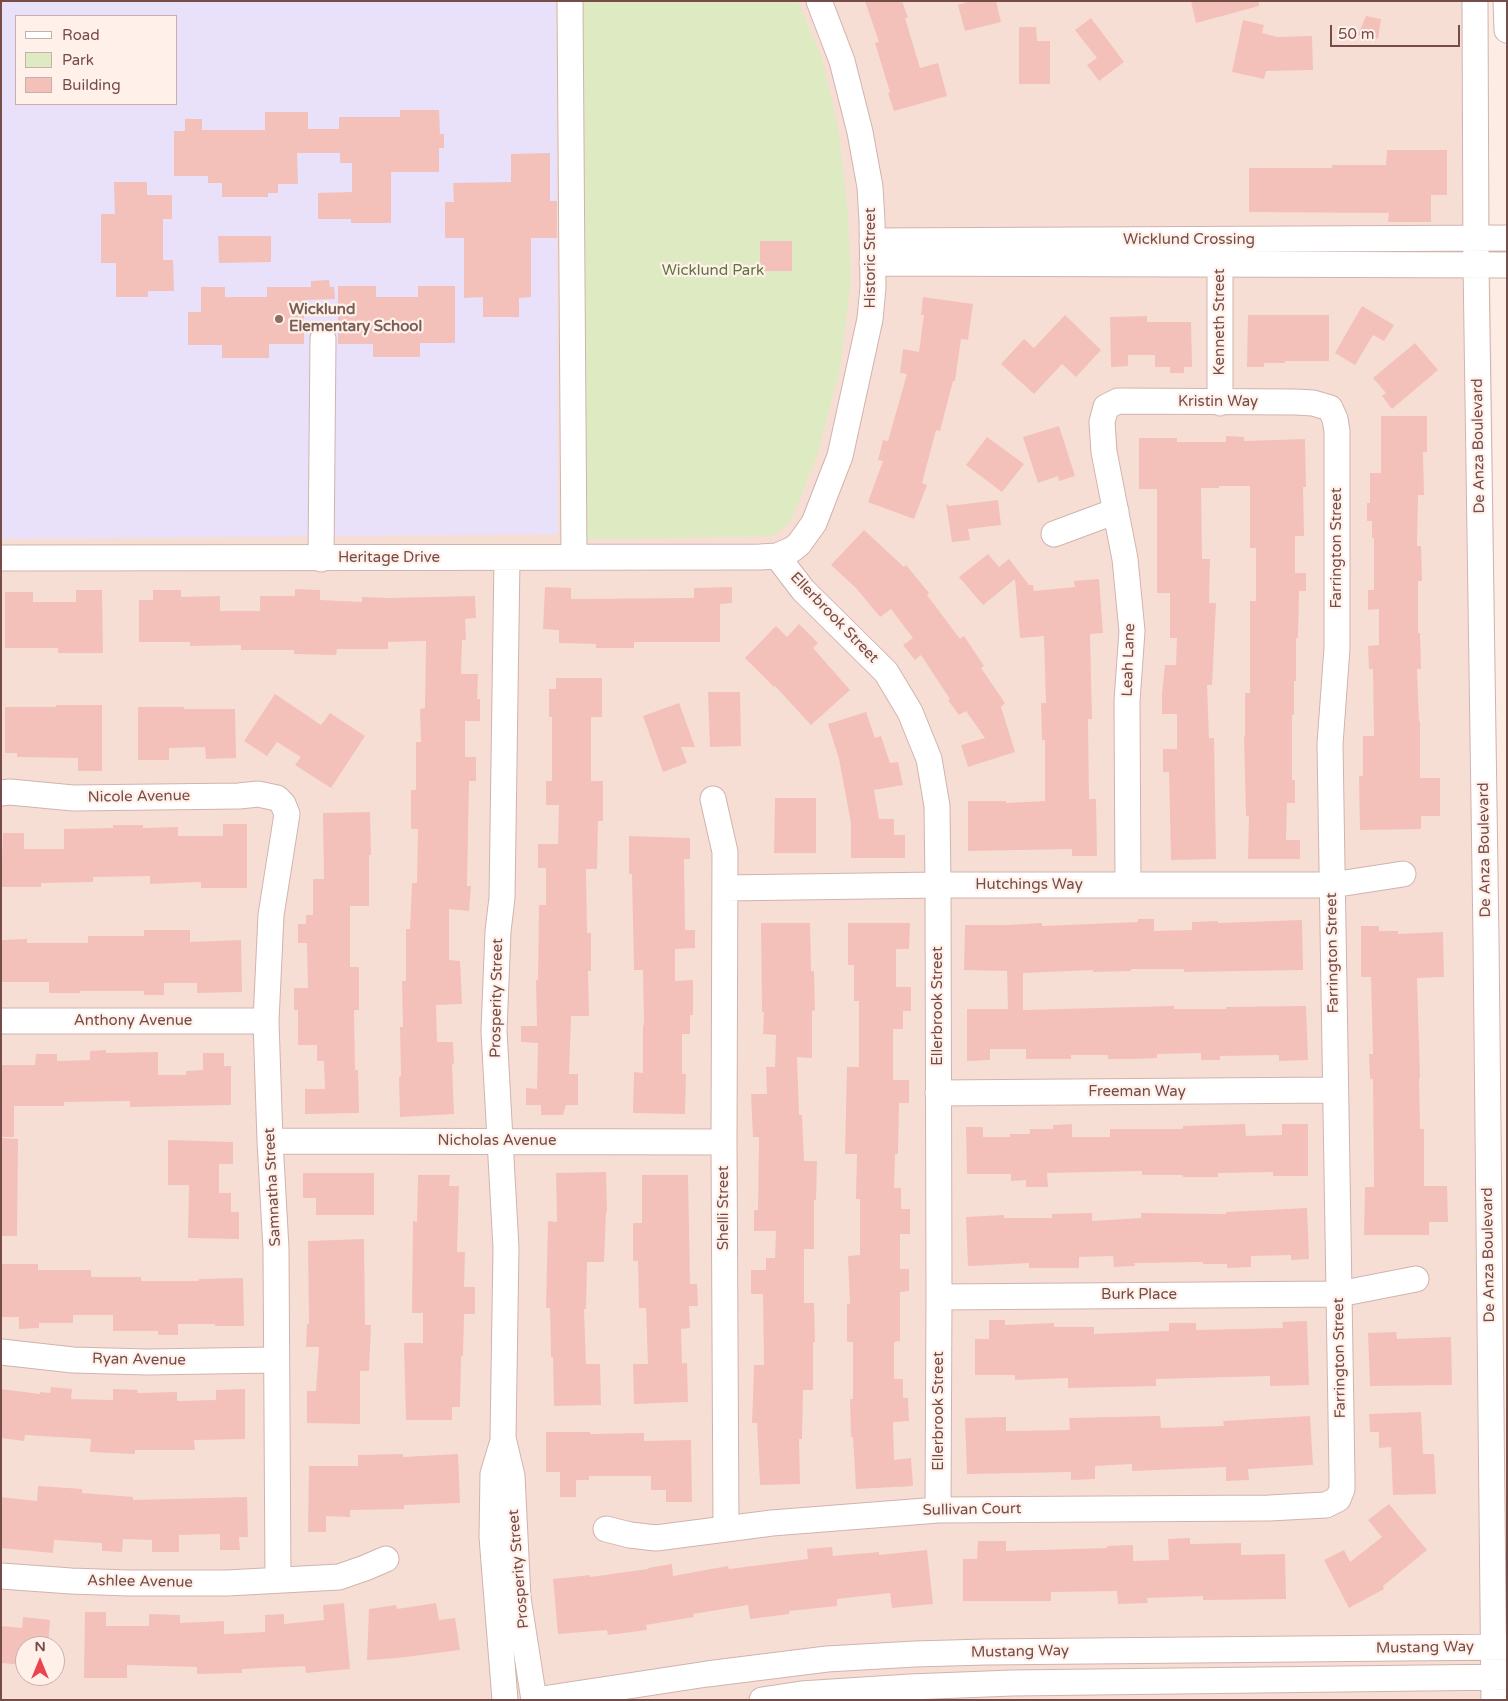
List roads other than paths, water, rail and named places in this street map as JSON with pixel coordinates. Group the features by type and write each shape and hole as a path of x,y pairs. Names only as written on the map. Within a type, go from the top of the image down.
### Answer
{"street":[{"path":"570,1 574,556"},
{"name":"Historic Street","path":"777,556 786,554 799,544 814,523 840,456 870,319 872,252 870,187 860,132 842,61 819,1"},
{"name":"De Anza Boulevard","path":"1475,1 1476,264 1497,942 1500,1647 1498,1685"},
{"path":"1506,1 1507,30"},
{"name":"Wicklund Crossing","path":"1220,252 1476,238 1507,238"},
{"name":"Wicklund Crossing","path":"872,252 1220,252 1507,265"},
{"name":"Kenneth Street","path":"1220,252 1220,402"},
{"path":"321,558 323,339"},
{"name":"Kristin Way","path":"1106,407 1118,401 1314,402 1330,408"},
{"name":"Leah Lane","path":"1106,407 1102,422 1103,438 1125,559 1132,631 1127,701 1128,885"},
{"name":"Farrington Street","path":"1330,408 1335,419 1337,431 1336,648 1330,744 1342,1477 1342,1489 1338,1499"},
{"path":"1054,534 1116,511"},
{"name":"Heritage Drive","path":"1,558 777,556"},
{"name":"Ellerbrook Street","path":"777,556 803,590 886,672 910,712 929,759 937,806 938,1510"},
{"name":"Prosperity Street","path":"507,558 502,898 498,931 494,1032 506,1248 503,1438 512,1476 518,1598 535,1700"},
{"name":"Nicole Avenue","path":"1,793 10,792 72,798 239,796 258,794 277,798"},
{"name":"Samnatha Street","path":"277,798 284,804 287,814 271,915 266,1021 276,1249 278,1580"},
{"name":"Shelli Street","path":"713,799 725,852 726,1528"},
{"name":"Hutchings Way","path":"725,888 938,885 1332,885 1403,874"},
{"name":"Anthony Avenue","path":"1,1021 266,1021"},
{"name":"Freeman Way","path":"938,1093 1335,1090"},
{"name":"Nicholas Avenue","path":"270,1141 724,1142"},
{"name":"Burk Place","path":"939,1297 1338,1294 1416,1279"},
{"name":"Ryan Avenue","path":"1,1352 73,1360 147,1362 276,1360"},
{"name":"Prosperity Street","path":"503,1438 493,1474 492,1537 505,1700"},
{"name":"Sullivan Court","path":"606,1529 630,1535 656,1538 726,1528 938,1510 1269,1508 1326,1505 1338,1499"},
{"name":"Ashlee Avenue","path":"1,1576 128,1583 227,1583 339,1577 386,1559"},
{"name":"Mustang Way","path":"535,1700 707,1674 827,1659 916,1654 1500,1647"},
{"name":"Mustang Way","path":"762,1700 801,1694 910,1686 1012,1683 1498,1685"}],"place":[{"name":"Wicklund Elementary School","path":"279,319"}],"park label":[{"name":"Wicklund Park","path":"713,271"}]}
